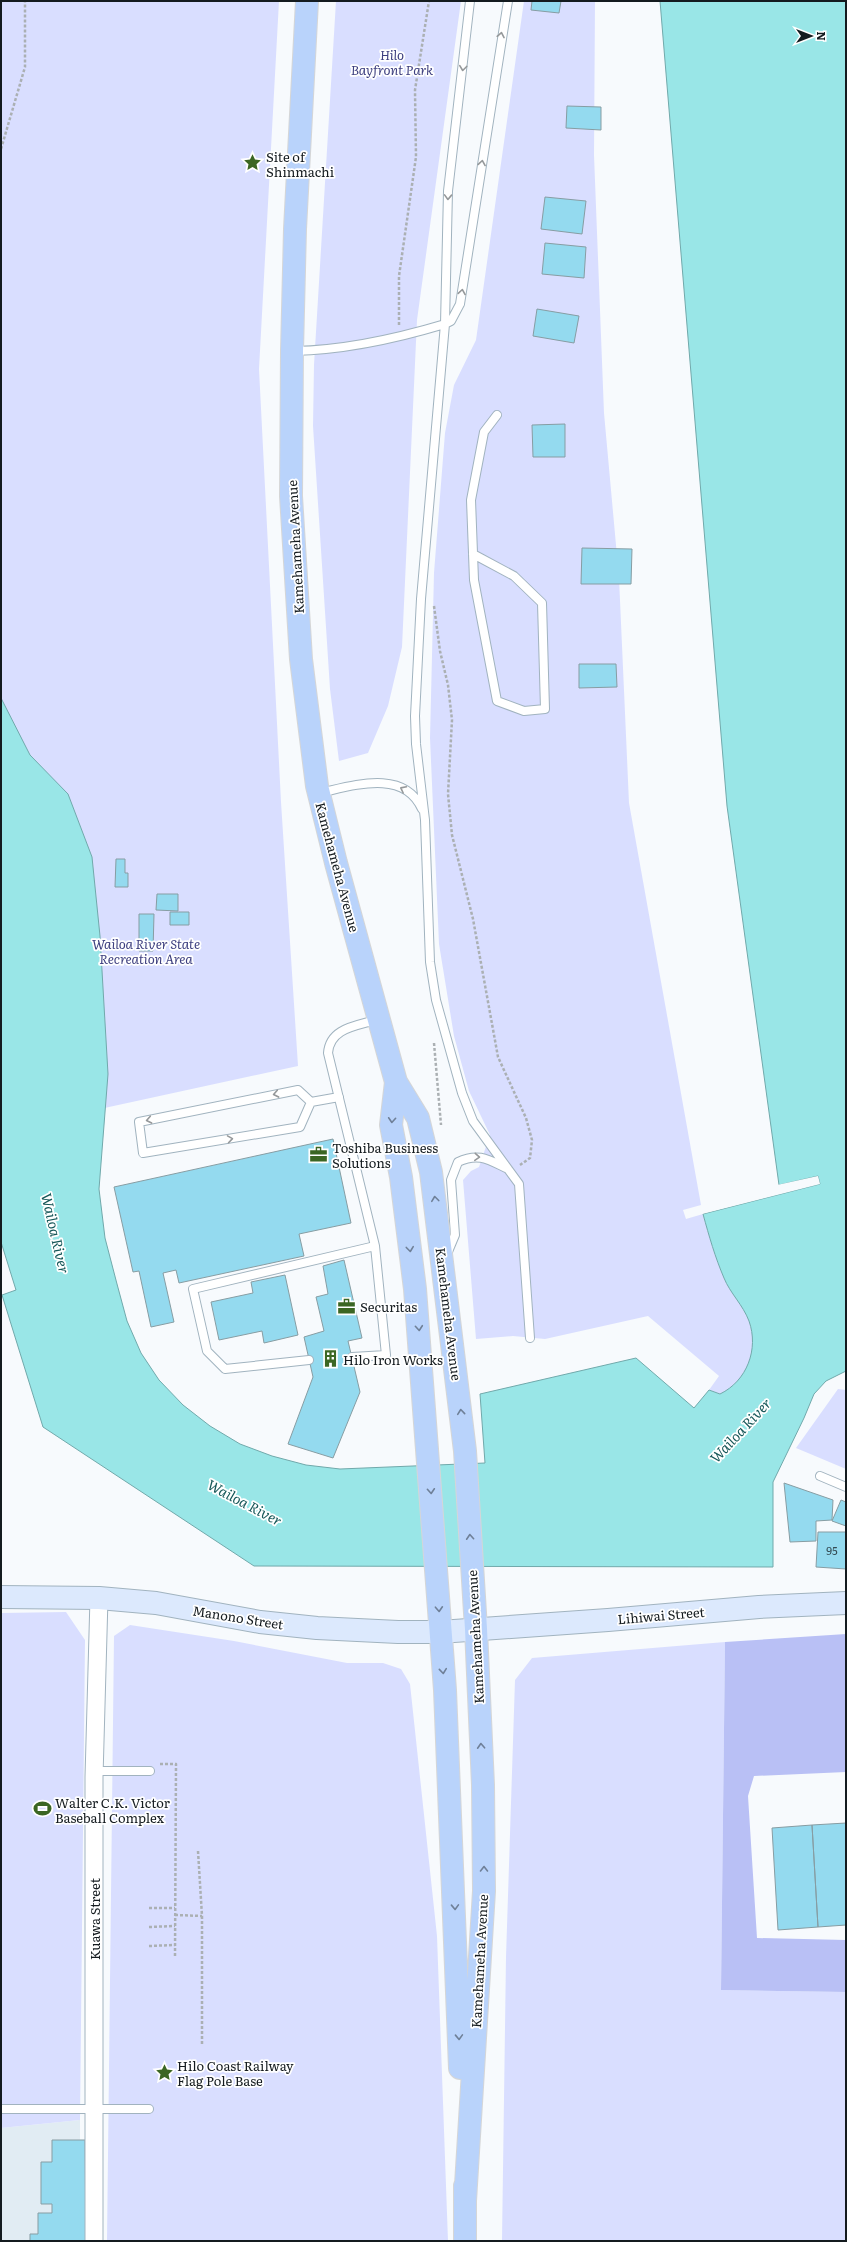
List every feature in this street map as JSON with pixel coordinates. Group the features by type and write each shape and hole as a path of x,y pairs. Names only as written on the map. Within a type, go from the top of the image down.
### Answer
{"main road":[{"name":"Kamehameha Avenue","path":"308,1 295,229 292,351 291,496 298,588 299,628 310,740 319,793 336,863 380,1019 396,1082 418,1118 426,1147 431,1172 465,1451 476,1629 483,1785 484,1891 465,2201"},
{"name":"Kamehameha Avenue","path":"396,1082 391,1125 401,1177 415,1289 445,1690 453,1868 465,2201 465,2241"}],"street":[{"name":"Manono Street","path":"1,1597 100,1598 156,1604 260,1622 317,1628 398,1632 440,1632 476,1629"},
{"name":"Kuawa Street","path":"94,2241 94,1771 100,1598"},
{"name":"Lihiwai Street","path":"476,1629 759,1607 846,1603"}],"lane":[{"path":"470,1 448,191 445,324 421,599 415,716 416,744 425,820 430,962 436,1000 462,1093 473,1121 512,1171 519,1184 522,1205 530,1338"},
{"path":"292,351 344,348 399,338 451,321 460,304 499,44 508,1"},
{"path":"473,554 514,576 542,603 545,709 524,711 497,701 474,580 473,554 471,500 484,432 497,416"},
{"path":"319,793 374,783 394,785 406,790 415,797 420,805 425,820"},
{"path":"352,1357 386,1355 375,1246 328,1053 332,1037 338,1032 380,1019"},
{"path":"298,1090 311,1102 300,1127 143,1153 139,1122 298,1090"},
{"path":"311,1102 339,1097"},
{"path":"442,1266 455,1235 451,1180 458,1162 470,1157 486,1158 512,1171"},
{"path":"309,1360 225,1369 207,1351 193,1289 375,1246"},
{"path":"820,1476 846,1488"},
{"path":"94,1771 151,1768"},
{"path":"1,2109 149,2109"}],"path":[{"path":"1,149 25,67 25,1"},
{"path":"399,338 399,276 416,157 415,90 429,1"},
{"path":"421,599 433,601 440,651 448,685 452,720 448,794 452,835 473,919 498,1057 517,1095 532,1140 530,1158 512,1171"},
{"path":"434,1040 441,1132"},
{"path":"151,1768 176,1764 175,1956"},
{"path":"198,1851 202,1916 202,2044"},
{"path":"149,1908 175,1908"},
{"path":"175,1916 202,1916"},
{"path":"149,1926 175,1926"},
{"path":"149,1946 175,1946"}],"shaded area":[{"path":"846,1634 846,1772 754,1776 748,1796 757,1938 846,1940 846,1992 721,1990 725,1642"},
{"path":"80,2120 80,2241 1,2241 1,2128"}],"green space":[{"name":"Wailoa River State Recreation Area","path":"1,1 279,1 259,369 281,802 298,1066 109,1107 1,1134"},
{"name":"Hilo Bayfront Park","path":"336,1 461,1 417,320 402,647 388,706 368,753 339,761 330,689 313,426 314,365"},
{"path":"524,1 595,1 594,155 604,413 619,578 629,803 701,1205 683,1210 686,1219 703,1214 724,1278 746,1315 752,1332 751,1353 744,1373 738,1381 721,1394 709,1390 719,1376 648,1316 545,1339 513,1336 476,1339 463,1180 471,1171 479,1167 490,1135 469,1091 454,1036 439,944 430,738 434,573 445,433 454,385 476,340"},
{"path":"838,1389 846,1390 846,1469 796,1448"},
{"name":"Walter C.K. Victor Baseball Complex","path":"66,1612 85,1640 80,2120 1,2128 1,1613"},
{"path":"130,1625 234,1641 347,1663 383,1663 401,1669 410,1684 437,1936 448,2241 107,2241 114,1636"},
{"path":"725,1642 721,1990 846,1992 846,2241 502,2241 506,1957 515,1680 532,1658"}],"water":[{"name":"Wailoa River","path":"660,1 846,1 846,1371 826,1381 814,1394 773,1482 773,1567 254,1566 43,1427 2,1295 16,1290 1,1242 1,698 30,755 68,794 92,857 100,936 108,1074 99,1189 105,1238 127,1321 141,1353 159,1380 183,1405 210,1426 240,1444 272,1456 306,1465 340,1469 485,1463 480,1394 636,1358 694,1408 709,1390 720,1394 737,1381 744,1373 748,1363 751,1353 752,1332 746,1315 724,1278 703,1214 820,1184 818,1176 779,1185 727,806"}],"pier":[{"path":"818,1176 820,1184 702,1214 703,1212 818,1183 816,1178 779,1187 777,1185"}],"building":[{"path":"532,1 561,1 559,13 531,10"},
{"path":"567,106 601,107 601,130 566,128"},
{"path":"545,197 586,201 582,234 541,229"},
{"path":"545,243 586,247 584,278 542,274"},
{"path":"537,309 579,316 574,343 533,336"},
{"path":"565,424 565,457 533,457 532,425"},
{"path":"582,548 632,549 631,584 581,584"},
{"path":"579,664 616,664 617,687 579,688"},
{"path":"116,859 125,859 125,873 128,873 128,887 115,887"},
{"path":"157,894 178,894 178,911 156,910"},
{"path":"170,912 189,912 189,925 170,925"},
{"path":"139,914 154,914 153,951 139,951"},
{"path":"333,1139 351,1223 299,1234 304,1256 179,1283 176,1270 163,1273 174,1322 151,1327 139,1271 133,1272 114,1187"},
{"name":"Hilo Iron Works","path":"344,1260 362,1338 348,1341 360,1392 333,1458 288,1444 313,1377 304,1337 324,1331 316,1297 328,1294 323,1266"},
{"path":"285,1275 298,1335 264,1343 262,1331 219,1340 211,1302 253,1293 251,1282"},
{"path":"784,1483 833,1500 832,1520 816,1521 816,1541 790,1542"},
{"path":"841,1500 846,1502 846,1526 832,1521"},
{"path":"818,1532 846,1532 846,1569 816,1567"},
{"path":"846,1823 846,1925 818,1927 812,1825"},
{"path":"812,1825 818,1927 778,1930 772,1828"},
{"path":"52,2140 85,2140 86,2241 30,2241 30,2234 38,2234 38,2213 52,2213 52,2204 41,2204 41,2162 52,2162"}],"place":[{"name":"Site of Shinmachi","path":"253,163"},
{"name":"Toshiba Business Solutions","path":"319,1154"},
{"name":"Securitas","path":"347,1306"},
{"name":"Hilo Iron Works","path":"330,1359"},
{"name":"Walter C.K. Victor Baseball Complex","path":"42,1809"},
{"name":"Hilo Coast Railway Flag Pole Base","path":"164,2072"}]}
